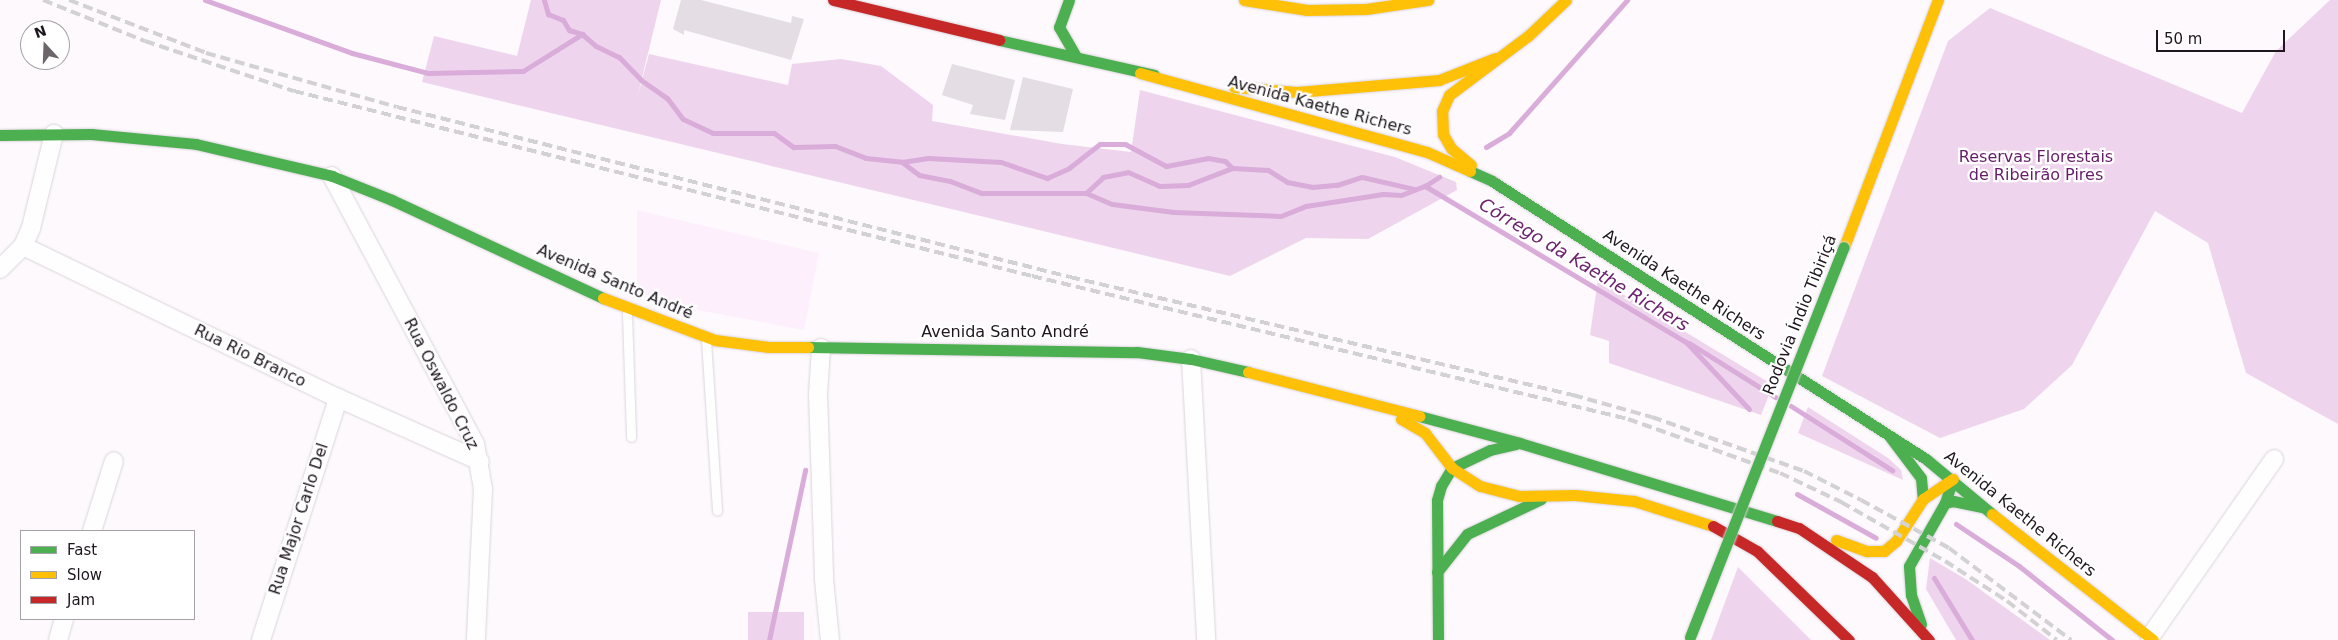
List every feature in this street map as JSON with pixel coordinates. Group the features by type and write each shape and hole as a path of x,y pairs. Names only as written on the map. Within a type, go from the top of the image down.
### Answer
{"main road":[{"name":"Avenida Kaethe Richers","path":"833,0 956,31 1076,56 1100,65 1250,90 1298,92 1439,80 1495,58"},
{"path":"1069,0 1059,27 1076,56"},
{"path":"1244,0 1307,10 1366,9 1428,0"},
{"path":"1492,181 1451,148 1443,134 1441,122 1449,96 1495,58 1528,36 1566,0"},
{"name":"Rodovia Índio Tibiriçá","path":"1689,638 1844,247 1938,0"},
{"name":"Avenida Kaethe Richers","path":"1140,73 1427,152 1492,181 1890,437 1952,479 1982,507 2151,639"},
{"name":"Avenida Santo André","path":"0,135 131,136 196,144 332,176 392,200 627,308 706,337 769,347 1082,348 1191,359 1284,380 1382,408 1520,443 1799,528 1867,551 1884,551 1896,542 1923,499"},
{"name":"Avenida Santo André","path":"1382,408 1425,433 1452,468 1480,486 1500,492 1547,496 1583,496 1634,501 1706,522 1757,551 1849,640"},
{"path":"1890,437 1918,473 1923,499 1952,479"},
{"path":"1494,461 1520,443"},
{"path":"1438,640 1437,500 1452,468 1476,455 1520,443"},
{"path":"1490,475 1500,492"},
{"path":"1926,636 1911,595 1909,566 1945,503 1952,479"},
{"path":"1437,572 1467,534 1547,496"},
{"path":"1945,503 1959,501 1982,507"},
{"path":"1799,528 1872,577 1926,636"}],"street":[{"path":"0,270 23,246 31,228 54,134"},
{"name":"Rua Oswaldo Cruz","path":"332,176 468,431 480,461 483,489 482,537 476,640"},
{"name":"Rua Rio Branco","path":"23,246 338,398 480,461"},
{"path":"821,348 818,394 824,579 830,640"},
{"path":"1191,359 1206,640"},
{"name":"Rua Major Carlo Del","path":"261,640 338,398"},
{"path":"2151,639 2274,459"},
{"path":"92,530 114,461"},
{"path":"58,640 64,620"}],"lane":[{"path":"627,308 631,437"},
{"path":"706,337 717,511"}],"shaded area":[{"path":"637,210 819,253 804,330 656,302 637,290"}],"green space":[{"path":"531,0 661,0 637,98 649,54 788,85 792,64 841,59 881,66 933,105 932,121 1062,144 1131,152 1140,90 1395,157 1456,182 1457,190 1368,239 1306,238 1230,276 422,82 434,36 517,56"},
{"name":"Reservas Florestais de Ribeirão Pires","path":"2330,0 2338,0 2338,424 2246,373 2208,243 2155,211 2072,365 2024,409 1940,438 1822,376 1948,41 1990,8 2242,113 2276,51"},
{"path":"1598,279 1773,385 1761,415 1609,363 1609,341 1590,335"},
{"path":"1808,407 1888,458 1901,470 1903,480 1798,433"},
{"path":"1930,558 1967,580 2050,640 1956,640 1926,589"},
{"path":"1738,567 1811,640 1711,640"},
{"path":"748,612 804,612 804,640 748,640"}],"building":[{"path":"681,0 701,0 791,23 792,16 804,19 791,60 684,30 684,35 673,29"},
{"path":"952,64 1015,80 1005,120 970,114 973,105 942,95"},
{"path":"1023,77 1073,89 1063,132 1010,130"}],"waterway":[{"path":"205,0 352,53 428,73 523,71 582,34"},
{"name":"Córrego da Kaethe Richers","path":"544,0 548,14 563,20 569,30 582,34 596,46 619,57 641,80 667,98 683,119 713,133 774,133 793,147 835,146 866,158 902,162 919,175 950,181 982,193 1086,193 1112,204 1173,212 1281,216 1306,206 1383,194 1401,195 1425,186 1686,342 1749,409"},
{"path":"1486,147 1509,133 1627,0"},
{"name":"Córrego da Kaethe Richers","path":"902,162 928,158 1001,162 1047,178 1069,168 1100,144 1125,144 1166,166 1208,158 1225,161 1232,168"},
{"name":"Córrego da Kaethe Richers","path":"1086,193 1103,177 1128,172 1159,186 1188,185 1232,168 1268,170 1287,182 1312,187 1337,185 1362,177 1414,189"},
{"path":"1425,186 1439,177"},
{"path":"1689,343 1775,397"},
{"path":"1791,406 1892,470"},
{"path":"769,640 805,470"},
{"name":"Córrego da Kaethe Richers","path":"1797,494 1876,538"},
{"name":"Córrego da Kaethe Richers","path":"1956,524 2019,566 2112,640"},
{"name":"Córrego da Kaethe Richers","path":"1934,578 1972,640"}],"railway":[{"path":"43,0 145,41 294,91 1032,276 1628,419 1780,473 1841,502 1945,561 2007,601 2057,640"},
{"path":"69,0 206,53 397,107 1070,277 1573,395 1652,417 1804,471 1861,500 1949,548 2071,640"}],"traffic: fast":[{"path":"1069,0 1059,27 1076,56"},
{"path":"999,40 1154,75"},
{"path":"0,135 91,134 196,144 332,176 392,200 603,298"},
{"path":"1470,171 1492,181 1926,459 1992,514"},
{"path":"1690,637 1844,247"},
{"path":"808,347 1137,352 1191,359 1248,372"},
{"path":"1419,416 1520,443 1777,521"},
{"path":"1890,437 1921,478 1923,499"},
{"path":"1438,640 1437,500 1441,486 1452,468 1490,450 1516,444"},
{"path":"1921,624 1911,595 1909,566 1945,503 1953,479"},
{"path":"1437,572 1467,534 1541,499"},
{"path":"1945,503 1953,501 1982,507"}],"traffic: slow":[{"path":"1244,0 1307,10 1366,9 1428,0"},
{"path":"1471,165 1451,148 1443,134 1442,111 1449,95 1528,36 1566,0"},
{"path":"1844,247 1938,0"},
{"path":"1234,87 1297,92 1439,80 1495,58"},
{"path":"1140,73 1427,152 1470,171"},
{"path":"603,298 715,340 769,347 808,347"},
{"path":"1248,372 1419,416"},
{"path":"1401,419 1425,433 1452,468 1480,486 1519,496 1575,495 1634,501 1713,526"},
{"path":"1836,540 1867,551 1884,551 1896,541 1923,499 1953,479"},
{"path":"1992,514 2153,640"}],"traffic: jam":[{"path":"833,0 999,40"},
{"path":"1777,521 1799,528 1872,577 1929,640"},
{"path":"1713,526 1757,551 1849,640"}]}
